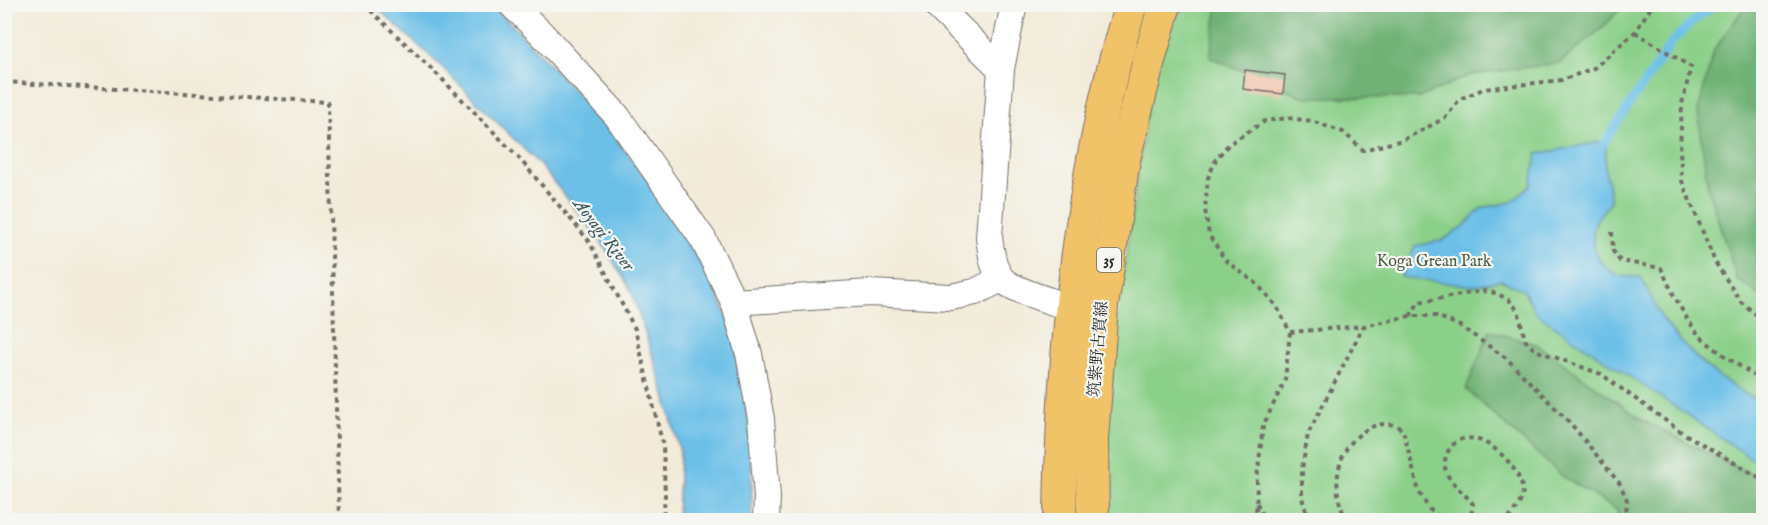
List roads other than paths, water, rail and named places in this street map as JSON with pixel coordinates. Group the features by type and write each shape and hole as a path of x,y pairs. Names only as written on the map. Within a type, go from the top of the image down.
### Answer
{"main road":[{"name":"筑紫野古賀線","path":"1060,520 1061,435 1071,308 1095,141 1131,4"},
{"name":"筑紫野古賀線","path":"1093,520 1092,439 1102,306 1124,159 1166,4"}],"street":[{"path":"511,4 542,34 617,116 703,239 734,302 749,354 761,419 767,497 766,520"},
{"path":"935,4 1001,69"},
{"path":"1014,4 1001,69 989,237 992,257 1001,279 1031,294 1071,308"},
{"path":"734,302 870,293 951,297 975,292 1001,279"}],"water":[{"name":"Aoyagi River","path":"374,5 492,5 590,109 636,164 685,235 707,273 732,331 743,382 748,421 751,520 677,520 680,452 662,384 631,290 599,238 539,164 440,65"},
{"path":"1606,141 1605,169 1611,201 1600,215 1593,232 1594,247 1600,261 1618,275 1641,277 1662,318 1683,344 1720,378 1763,403 1763,466 1537,314 1523,290 1501,280 1472,286 1401,277 1415,246 1443,240 1463,227 1482,208 1512,202 1531,184 1537,154"}],"waterway":[{"path":"1600,149 1672,42 1691,23 1717,4"}],"park label":[{"name":"Koga Grean Park","path":"1434,262"}]}
